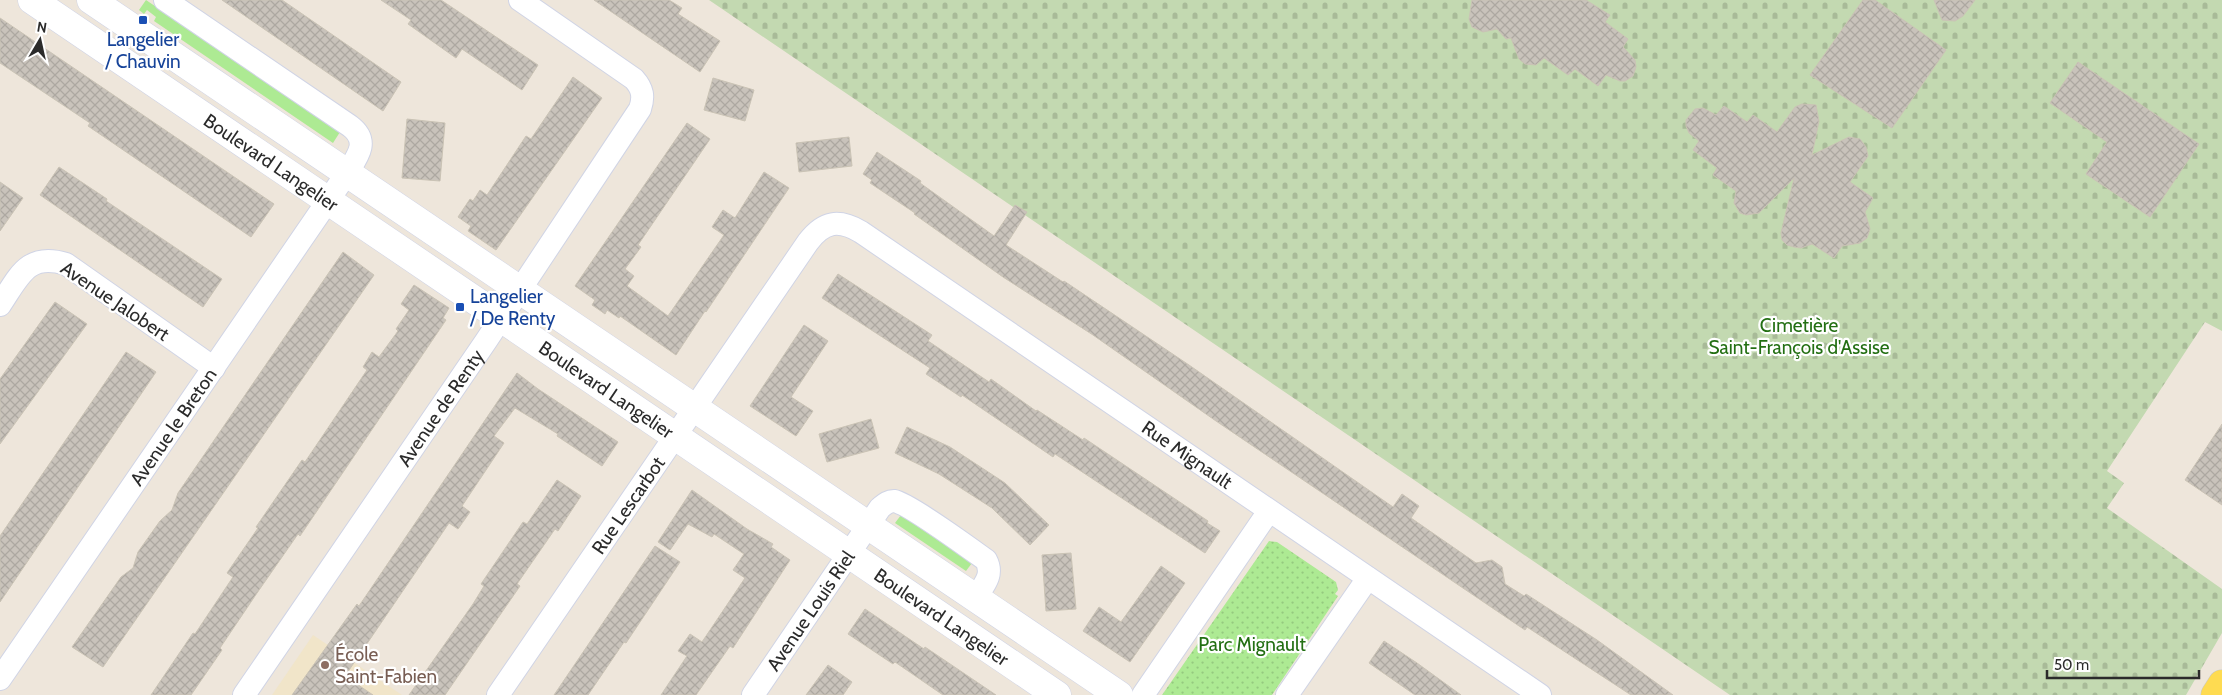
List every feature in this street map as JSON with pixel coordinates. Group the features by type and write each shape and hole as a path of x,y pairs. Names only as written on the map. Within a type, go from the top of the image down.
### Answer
{"main road":[{"name":"Boulevard Langelier","path":"32,0 1057,695"},
{"name":"Boulevard Langelier","path":"101,3 347,173 1119,695"},
{"path":"2215,695 2222,684"}],"street":[{"name":"Boulevard Langelier","path":"165,0 357,132 361,139 361,148 347,173"},
{"name":"Avenue de Renty","path":"244,695 635,119 643,100 640,85 628,73 520,0"},
{"name":"Avenue le Breton","path":"0,679 347,173"},
{"name":"Rue Lescarbot","path":"498,695 815,232 832,224"},
{"name":"Rue Mignault","path":"832,224 842,224 861,232 1540,695"},
{"name":"Avenue Jalobert","path":"0,305 28,267 39,260 52,260 66,264 214,368"},
{"name":"Avenue Louis Riel","path":"752,695 868,525 886,503 893,501 910,508 986,560 990,567 990,574 976,597"},
{"path":"1143,695 1269,511"},
{"path":"1287,695 1368,578"}],"shaded area":[{"name":"École Saint-Fabien","path":"313,635 402,695 272,695"}],"green space":[{"path":"146,0 340,132 333,143 154,21 156,17 147,10 144,14 139,10"},
{"name":"Cimetière Saint-François d'Assise","path":"709,0 2222,0 2222,331 2205,322 2107,471 2124,483 2107,508 2222,589 2222,633 2186,695 1730,695"},
{"path":"901,515 972,563 966,571 895,523"},
{"name":"Parc Mignault","path":"1269,541 1277,542 1336,582 1338,590 1335,594 1338,596 1272,695 1162,695"}],"building":[{"path":"222,0 282,0 401,82 383,111"},
{"path":"381,0 441,0 538,65 522,90 462,49 456,58 408,24 411,20"},
{"path":"594,0 669,0 682,8 678,14 720,41 700,72"},
{"path":"1472,0 1586,0 1610,15 1605,22 1628,39 1623,47 1635,60 1636,67 1633,76 1625,81 1620,81 1606,75 1598,86 1575,69 1568,75 1544,58 1536,65 1525,64 1519,59 1511,38 1506,39 1497,29 1483,32 1472,27 1469,19"},
{"path":"1863,0 1875,0 1946,50 1892,128 1810,75"},
{"path":"1934,0 1975,0 1963,16 1955,21 1942,20"},
{"path":"0,18 274,204 251,237 88,126 90,123 0,63"},
{"path":"2078,62 2199,144 2150,217 2086,174 2107,142 2050,103"},
{"path":"573,77 602,98 496,250 468,231 471,226 458,217 470,199 473,201 480,190 487,195 526,136 531,139"},
{"path":"713,78 754,90 745,121 704,110"},
{"path":"1802,104 1816,105 1819,121 1812,155 1849,137 1860,139 1866,147 1868,156 1850,182 1873,198 1865,212 1870,229 1867,238 1860,243 1842,246 1834,258 1812,244 1801,248 1787,245 1782,240 1781,233 1794,178 1759,213 1746,215 1740,213 1734,203 1736,191 1713,175 1717,168 1693,150 1699,141 1689,133 1686,126 1686,120 1695,109 1703,108 1716,115 1724,106 1747,122 1753,115 1777,132 1795,107"},
{"path":"407,119 445,123 440,181 402,178"},
{"path":"687,123 710,139 638,245 641,247 625,269 634,276 627,286 668,316 724,235 712,227 723,210 735,218 764,172 789,188 676,355 620,316 619,318 607,310 605,314 592,305 595,300 575,286"},
{"path":"849,137 852,166 799,172 796,143"},
{"path":"877,152 921,181 920,183 994,236 1015,205 1027,212 1006,245 1064,281 1189,365 1393,507 1402,494 1419,506 1411,518 1476,563 1492,560 1502,567 1505,584 1524,596 1526,594 1597,640 1673,695 1631,695 1527,627 1525,630 1216,421 1093,335 1003,277 870,183 872,180 863,174"},
{"path":"59,167 222,279 203,307 40,195"},
{"path":"0,182 23,198 0,231"},
{"path":"343,252 374,275 103,667 72,647 121,577 133,568 138,552 160,521 172,510 178,493"},
{"path":"838,274 932,335 928,341 989,382 991,379 1036,411 1083,440 1084,438 1208,521 1207,523 1220,531 1205,553 1055,454 1053,457 962,395 961,397 926,374 930,368 822,298"},
{"path":"414,285 449,308 443,318 446,320 300,536 298,534 257,593 220,648 222,650 191,695 151,695 233,577 227,573 258,528 256,527 302,460 305,462 367,370 363,367 372,352 379,357 398,331 396,329 409,310 401,304"},
{"path":"55,302 87,324 0,444 0,379"},
{"path":"804,325 828,341 791,397 813,411 796,436 750,406"},
{"path":"126,352 156,372 0,602 0,536"},
{"path":"517,373 618,442 602,466 557,436 558,434 515,408 494,436 504,443 462,506 470,512 458,529 449,523 345,676 373,695 292,695 357,604 359,606"},
{"path":"871,419 879,448 827,462 819,434"},
{"path":"2222,424 2222,505 2185,480"},
{"path":"907,427 950,447 1005,483 1049,525 1030,545 992,508 939,474 895,453"},
{"path":"557,480 581,496 558,531 555,529 517,584 520,586 445,695 409,695 473,604 484,586 481,584 523,522 527,524"},
{"path":"692,490 747,529 773,544 771,547 790,560 733,648 730,646 696,695 661,695 687,656 678,651 690,634 702,642 745,578 733,570 744,554 714,534 712,537 688,524 670,550 658,542"},
{"path":"655,546 680,562 626,643 624,642 588,695 554,695"},
{"path":"1071,553 1076,609 1046,611 1042,555"},
{"path":"1161,566 1185,583 1130,662 1083,631 1099,607 1121,622"},
{"path":"865,609 996,695 943,695 895,662 893,664 848,634"},
{"path":"1384,641 1461,695 1415,695 1369,663"},
{"path":"828,665 852,682 843,695 806,695"}],"place":[{"name":"Langelier / Chauvin","path":"143,20"},
{"name":"Langelier / De Renty","path":"460,307"},
{"name":"École Saint-Fabien","path":"325,665"}]}
